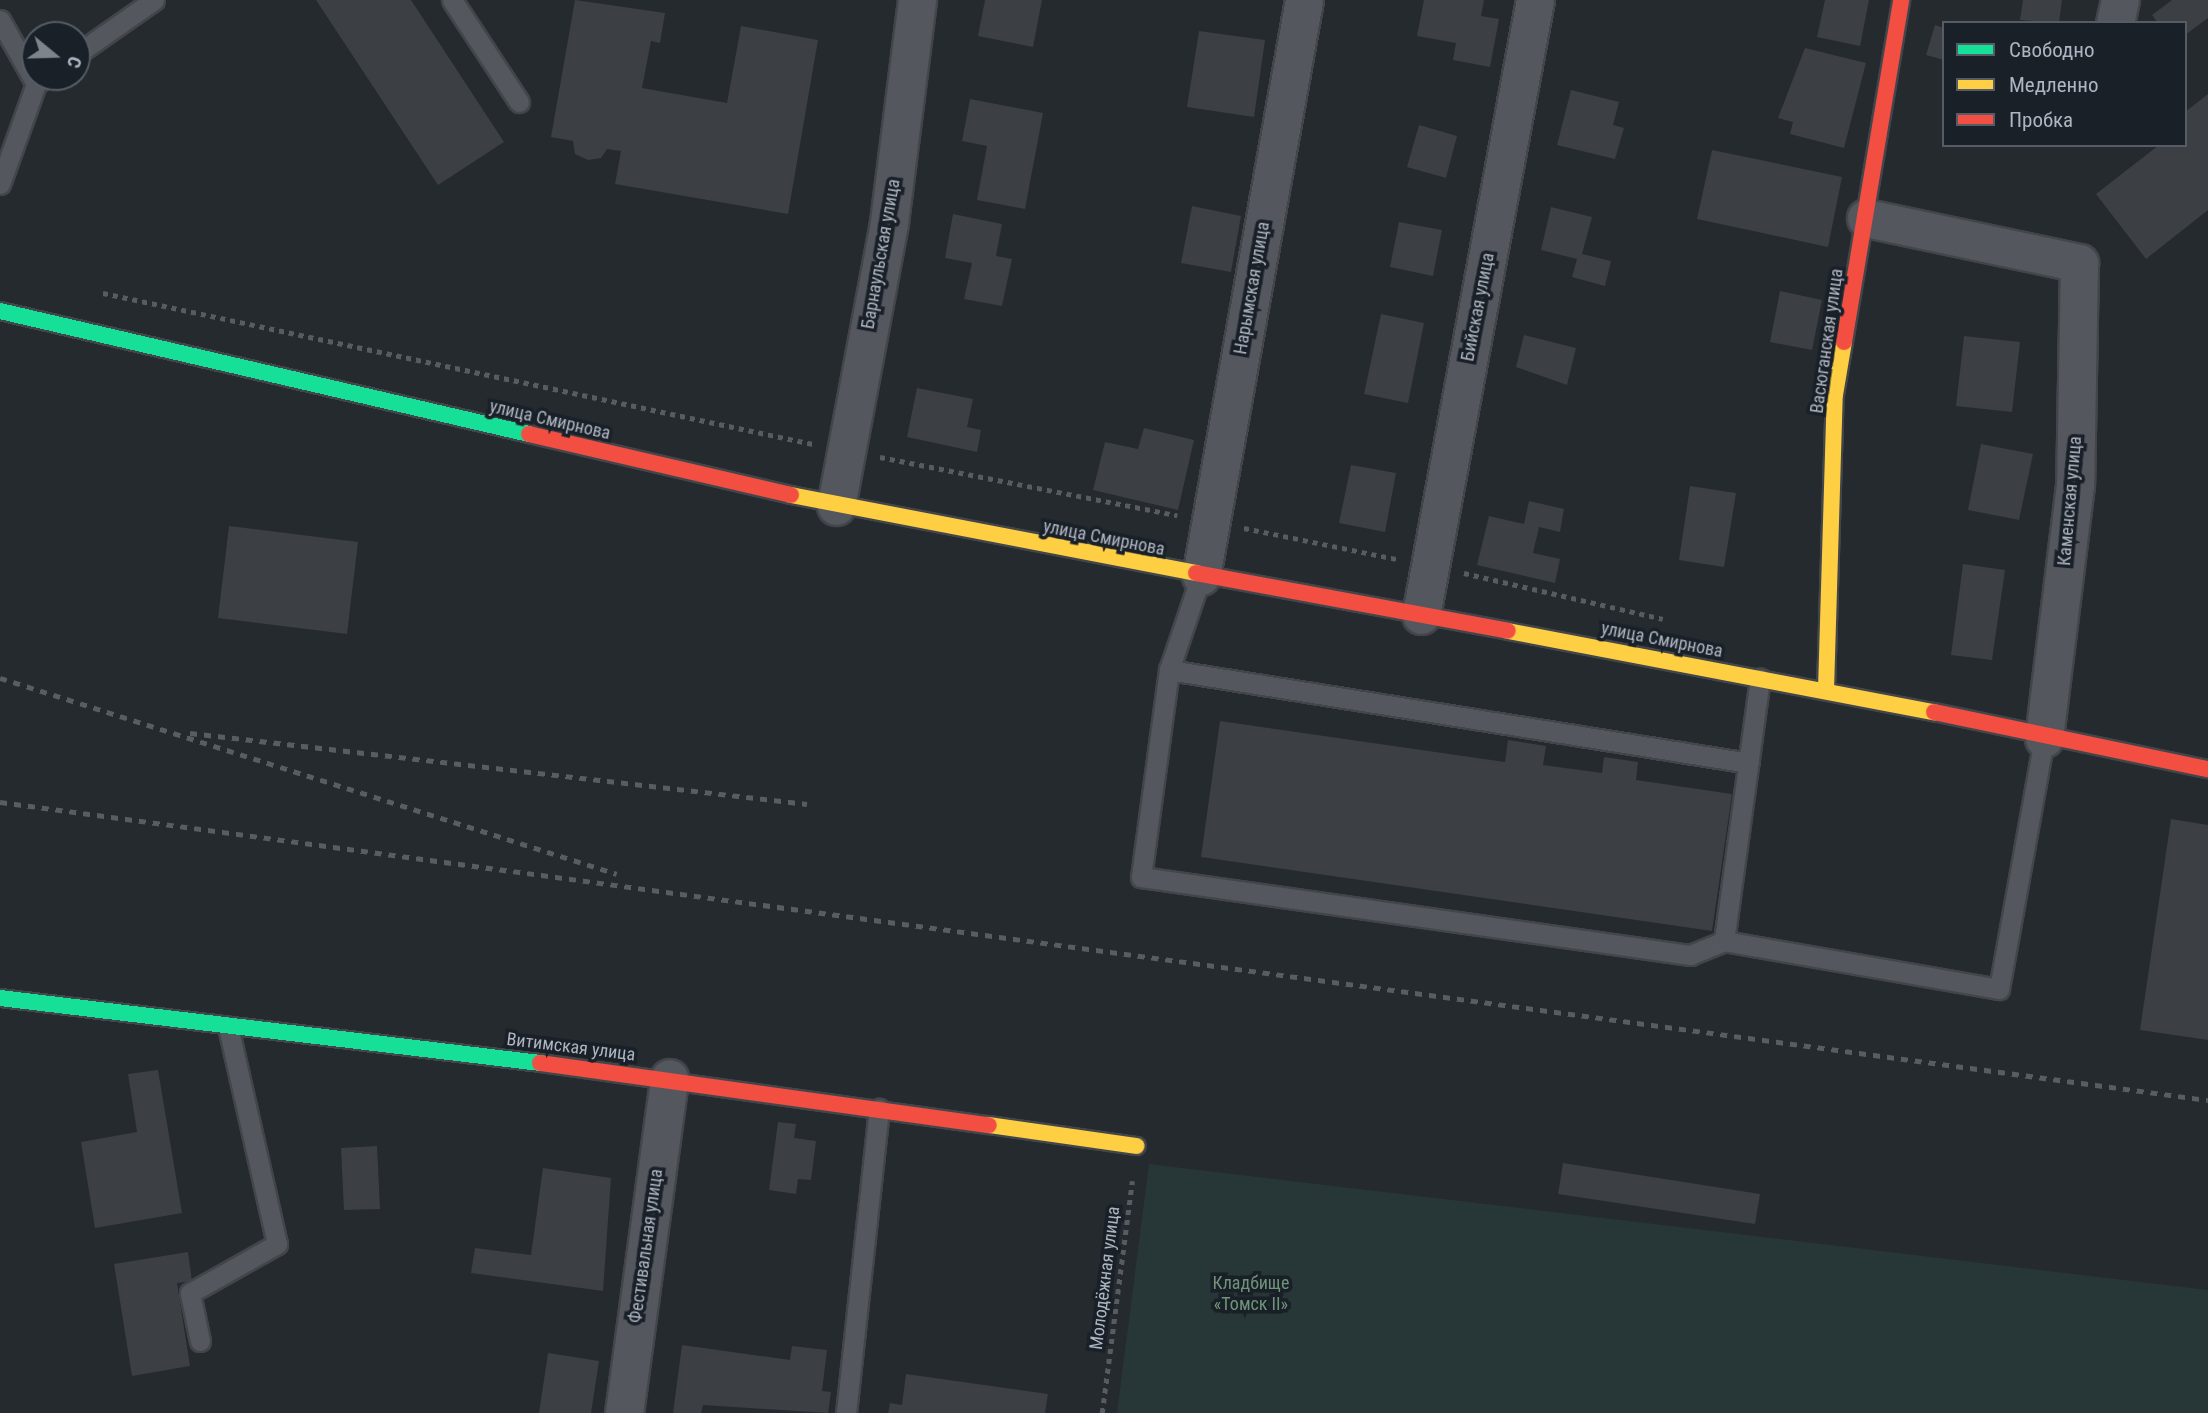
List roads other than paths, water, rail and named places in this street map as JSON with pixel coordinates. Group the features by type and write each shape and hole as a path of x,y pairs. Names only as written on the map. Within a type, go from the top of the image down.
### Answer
{"main road":[{"name":"Васюганская улица","path":"1826,690 1835,395 1901,0"},
{"name":"улица Смирнова","path":"0,312 836,506 1200,576 1826,690 2044,738 2208,769"},
{"name":"Витимская улица","path":"0,998 669,1078 1137,1146"}],"street":[{"name":"Барнаульская улица","path":"836,506 889,222 917,0"},
{"name":"Нарымская улица","path":"1200,576 1304,0"},
{"name":"Бийская улица","path":"1421,615 1535,0"},
{"path":"2115,21 2120,0"},
{"name":"Каменская улица","path":"1866,218 2079,263 2075,485 2044,738"},
{"name":"Фестивальная улица","path":"624,1413 669,1078"}],"lane":[{"path":"91,44 154,0"},
{"path":"452,0 519,102"},
{"path":"0,20 21,52"},
{"path":"0,184 36,91"},
{"path":"1200,576 1169,670 1141,877 1690,955 1724,941 1999,989 2044,738"},
{"path":"1169,670 1749,762"},
{"path":"1724,941 1760,678"},
{"path":"201,1341 190,1293 277,1244 228,1026"},
{"path":"846,1413 879,1108"}],"railway":[{"path":"0,678 617,874"},
{"path":"190,733 807,804"},
{"path":"0,802 2208,1100"}],"park label":[{"name":"Кладбище «Томск II»","path":"1251,1294"}]}
